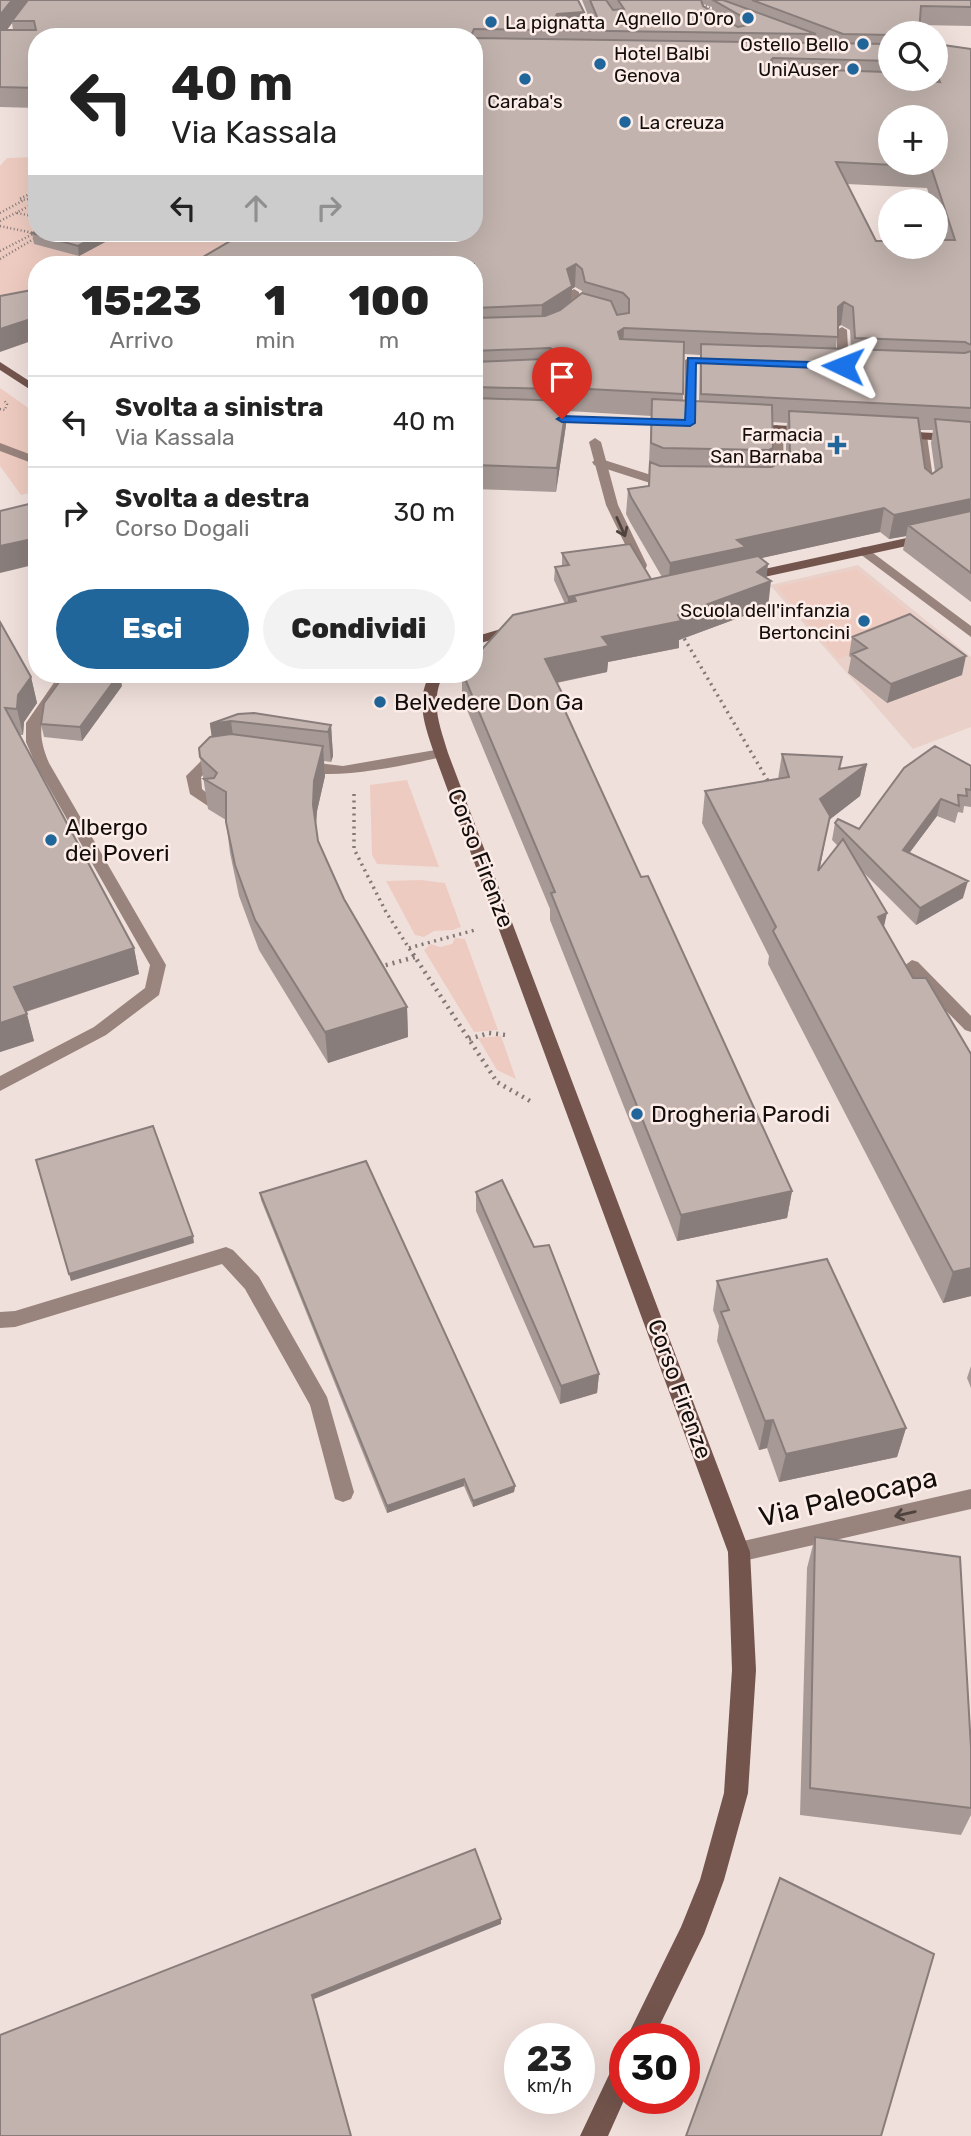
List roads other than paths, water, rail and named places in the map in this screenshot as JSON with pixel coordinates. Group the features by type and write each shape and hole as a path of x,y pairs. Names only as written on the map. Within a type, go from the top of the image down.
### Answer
{"street":[{"path":"574,292 575,312 591,310"},
{"path":"842,330 837,366 856,367"},
{"path":"678,359 737,362"},
{"path":"537,418 696,424 691,360"},
{"path":"0,365 28,385"},
{"path":"511,378 548,376 562,419"},
{"path":"740,426 829,431"},
{"path":"755,484 768,485 778,479 777,428"},
{"path":"881,434 971,439"},
{"path":"920,436 929,492"},
{"path":"595,442 598,463 619,526 649,576"},
{"path":"0,447 28,458"},
{"path":"598,463 615,465 650,481 686,483"},
{"path":"726,582 971,528"},
{"path":"866,551 971,633"},
{"path":"483,638 534,624"},
{"path":"0,1084 100,1031 153,991 158,965 42,763 33,742 33,723 61,683"},
{"name":"Corso Firenze","path":"432,683 428,712 441,753 739,1552 744,1670 733,1804 712,1880 691,1934 647,2023"},
{"path":"289,765 343,771 441,753"},
{"path":"211,803 195,791 192,776 209,761 235,758"},
{"path":"912,966 971,1026"},
{"path":"0,1320 15,1319 226,1255 252,1283 320,1403 343,1492"},
{"name":"Via Paleocapa","path":"739,1552 971,1499"},
{"path":"594,2136 609,2104"}],"place":[{"name":"Agnello D'Oro","path":"748,18"},
{"name":"La pignatta","path":"491,22"},
{"name":"Ostello Bello","path":"863,44"},
{"name":"Hotel Balbi Genova","path":"600,64"},
{"name":"UniAuser","path":"853,69"},
{"name":"Caraba's","path":"525,79"},
{"name":"La creuza","path":"625,122"},
{"name":"Farmacia San Barnaba","path":"837,445"},
{"name":"Scuola dell'infanzia Bertoncini","path":"864,621"},
{"name":"Belvedere Don Ga","path":"380,702"},
{"name":"Albergo dei Poveri","path":"51,840"},
{"name":"Drogheria Parodi","path":"637,1114"}]}
